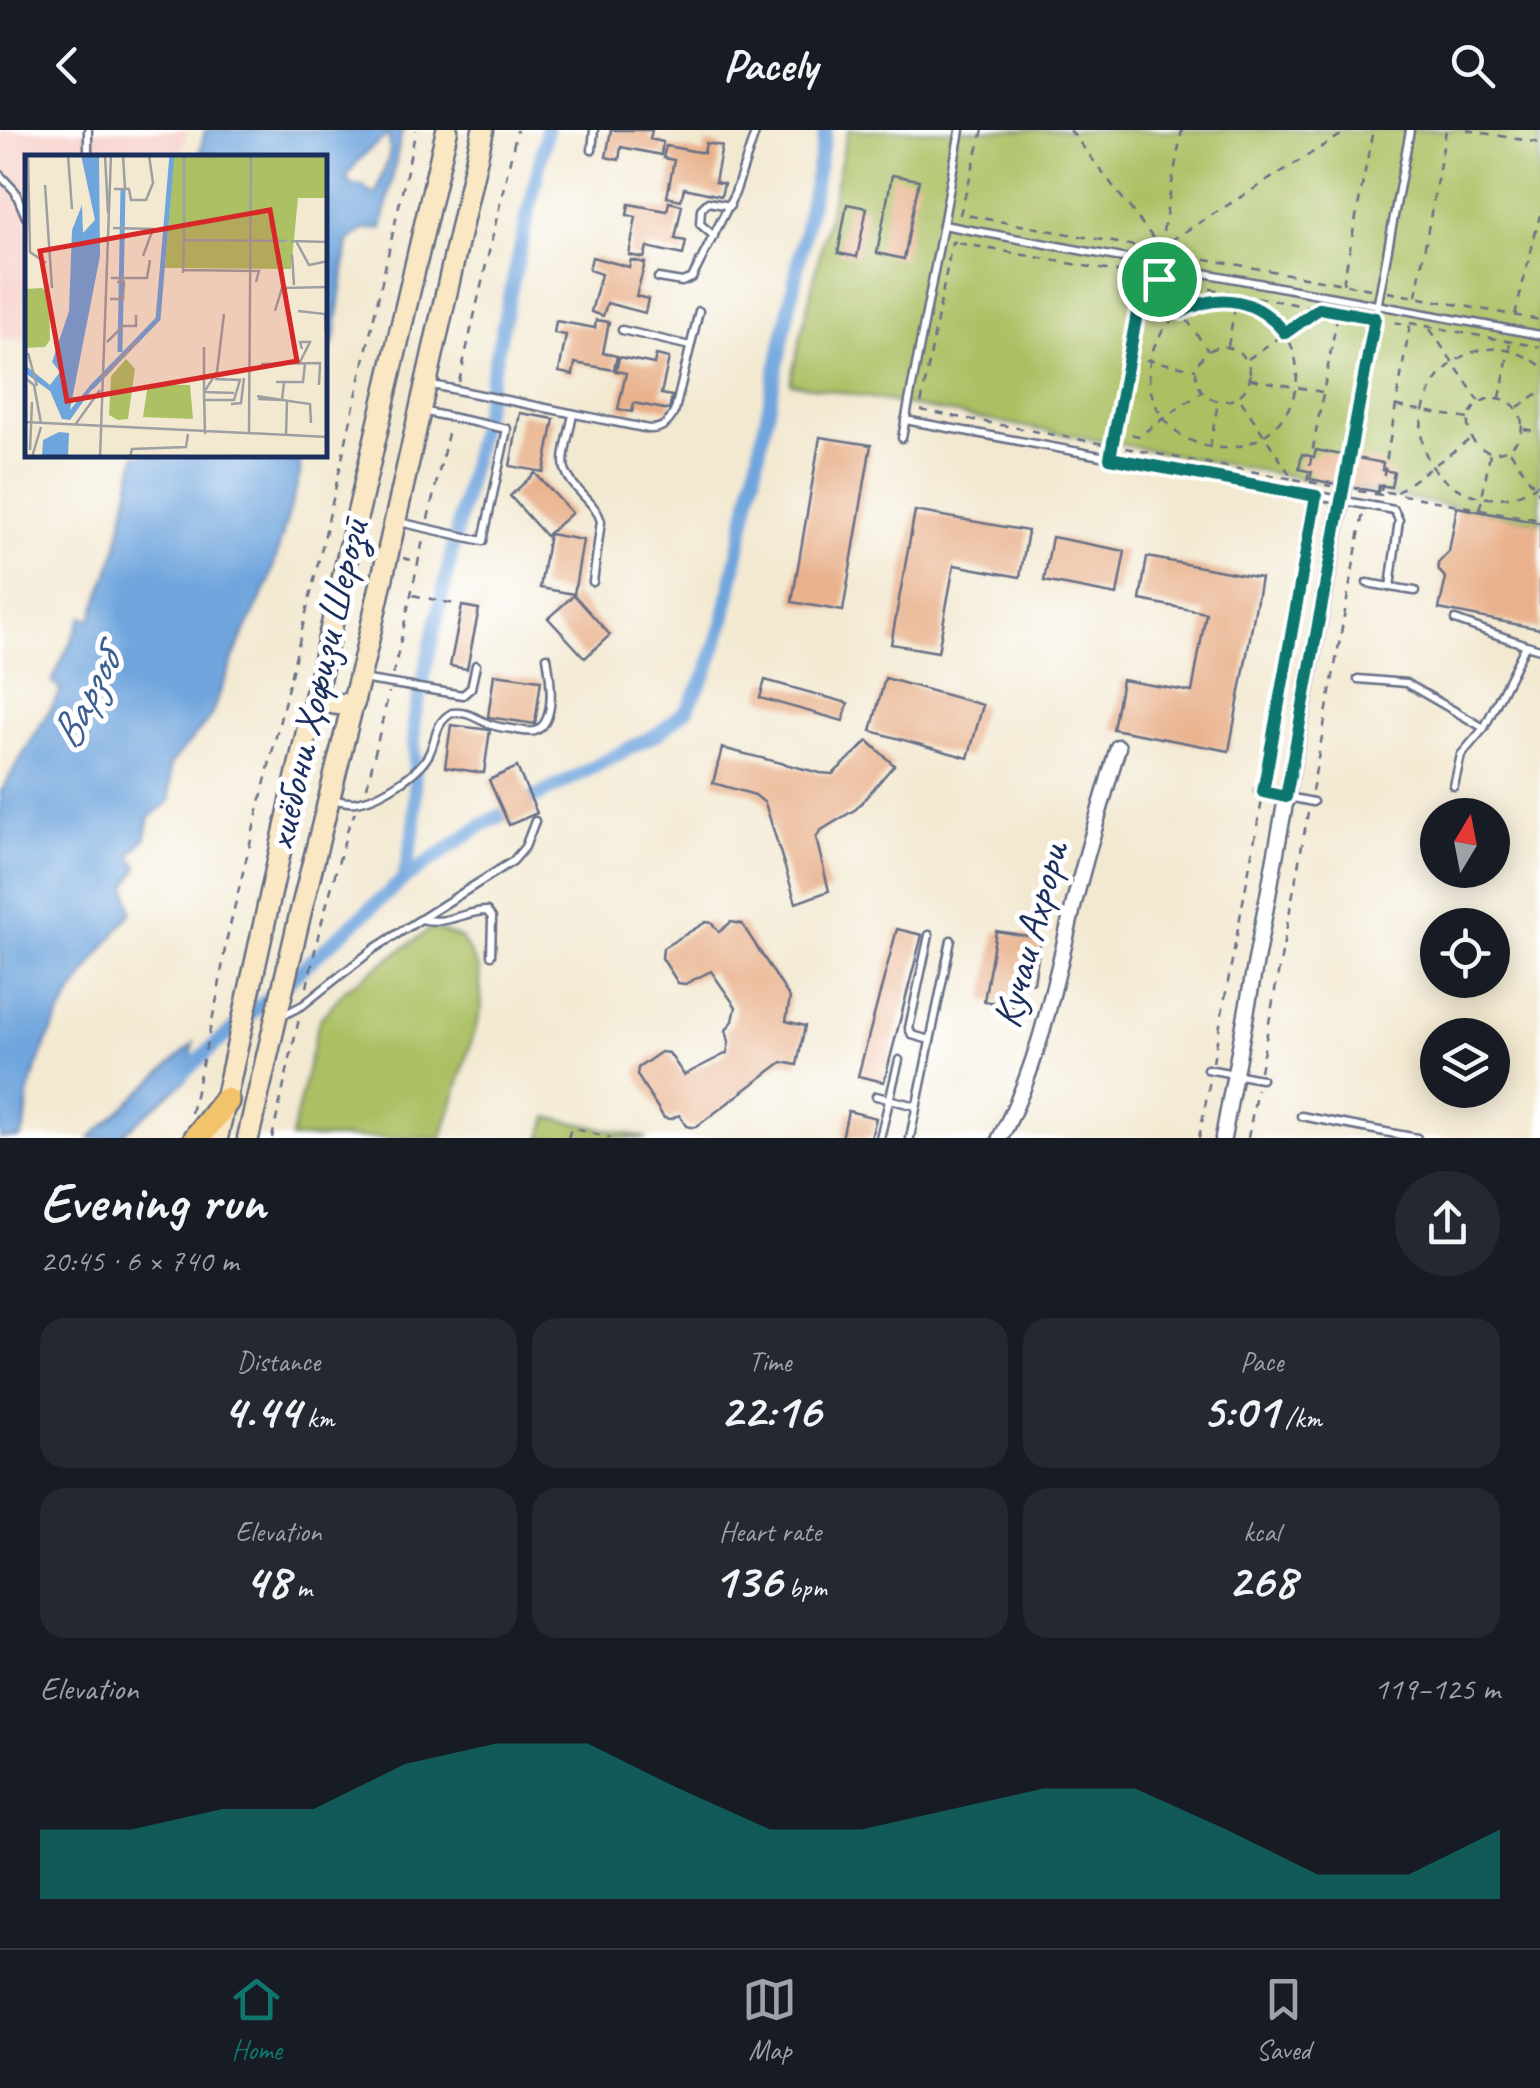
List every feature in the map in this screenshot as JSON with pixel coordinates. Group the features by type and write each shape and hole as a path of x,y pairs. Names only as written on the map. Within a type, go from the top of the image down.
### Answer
{"highway":[{"path":"197,1138 226,1101"}],"main road":[{"name":"хиёбони Ҳофизи Шерозӣ","path":"217,1138 447,130"},
{"name":"хиёбони Ҳофизи Шерозӣ","path":"248,1138 360,679 483,130"},
{"path":"316,695 336,704 354,703"},
{"path":"296,779 306,775 330,781 332,792"}],"street":[{"path":"1223,1138 1342,493"},
{"name":"Кучаи Ахрори","path":"1003,1138 1036,1048 1118,747"}],"lane":[{"path":"592,150 594,130"},
{"path":"658,278 690,280 730,206 756,130"},
{"path":"902,438 960,130"},
{"path":"1342,493 1410,130"},
{"path":"0,175 15,191 25,215"},
{"path":"714,236 700,224 701,209 708,202 730,206"},
{"path":"942,225 1540,335"},
{"path":"426,384 649,429 666,425 675,410 699,311"},
{"path":"622,330 690,346"},
{"path":"394,521 483,540 507,430 420,410"},
{"path":"573,414 564,462 566,471 602,522 594,582"},
{"path":"905,420 1316,496 1342,493 1364,505 1394,510 1398,516 1390,587"},
{"path":"1367,583 1415,591"},
{"path":"1455,620 1540,649"},
{"path":"1454,786 1461,755 1484,728 1526,645"},
{"path":"332,792 349,803 361,802 410,776 428,756 439,723 452,712 471,714 500,727 536,730 545,722 550,707 547,657"},
{"path":"360,679 466,694 476,666"},
{"path":"1358,680 1406,683 1484,728"},
{"path":"1261,792 1311,802"},
{"path":"276,1018 419,919 513,860 525,847 535,821"},
{"path":"419,919 447,921 487,911 492,918 491,955"},
{"path":"928,935 908,1028 912,1035 930,1040"},
{"path":"910,1138 951,940"},
{"path":"880,1138 899,1060"},
{"path":"1210,1070 1260,1079"},
{"path":"876,1096 916,1106"},
{"path":"1302,1116 1418,1138"}],"path":[{"path":"195,1096 226,942 338,481 416,130"},
{"path":"983,130 960,214 1540,320"},
{"path":"1070,130 1160,249"},
{"path":"1160,249 1182,130"},
{"path":"1160,249 1348,130"},
{"path":"1344,284 1373,130"},
{"path":"1415,298 1446,130"},
{"path":"1468,130 1540,143"},
{"path":"1516,316 1540,215"},
{"path":"1238,396 1293,478 920,410 952,242 1540,347"},
{"path":"1110,458 1144,276"},
{"path":"1159,279 1208,352"},
{"path":"1228,347 1238,293"},
{"path":"1307,481 1341,298"},
{"path":"1236,301 1265,312 1285,333 1294,351 1296,387 1281,421 1264,436 1240,446 1210,447 1192,442 1164,419 1152,397 1150,360 1165,327 1182,312 1206,302 1236,301"},
{"path":"1246,360 1320,308"},
{"path":"1413,312 1381,490 1540,520"},
{"path":"1429,328 1480,402"},
{"path":"1500,398 1510,342"},
{"path":"1228,347 1246,360 1250,379 1238,396 1218,400 1203,391 1196,369 1202,356 1214,348 1228,347"},
{"path":"1540,366 1508,352 1478,352 1453,363 1430,388 1422,410 1421,435 1434,466 1453,486 1482,497 1512,496 1540,483"},
{"path":"1128,356 1196,369"},
{"path":"1250,379 1324,392"},
{"path":"1115,431 1139,436 1203,391"},
{"path":"1517,408 1540,392"},
{"path":"1500,398 1517,408 1522,429 1509,448 1490,452 1472,438 1469,419 1480,402 1500,398"},
{"path":"1210,447 1218,400"},
{"path":"1396,406 1469,419"},
{"path":"1522,429 1540,432"},
{"path":"1396,493 1472,438"},
{"path":"1509,448 1540,495"},
{"path":"1480,509 1490,452"},
{"path":"1248,1138 1366,492"},
{"path":"1199,1138 1316,496"},
{"path":"401,557 418,562"},
{"path":"411,594 454,604"},
{"path":"272,1138 319,932"},
{"path":"568,1138 570,1128 611,1138"}],"shaded area":[{"path":"0,130 187,130 181,155 25,155 25,338 0,340"}],"green space":[{"path":"848,130 1540,130 1540,523 790,383"},
{"path":"432,928 461,938 479,969 482,1007 442,1138 291,1138 319,1020 346,989"},
{"path":"548,1117 647,1138 541,1138"}],"water":[{"path":"205,130 402,130 382,228 364,230 348,241 335,338 328,354 328,155 199,155","holes":["388,135 389,157 377,192 372,195 346,179 359,160"]},
{"name":"Варзоб","path":"135,458 300,458 300,474 269,582 210,718 170,765 170,801 150,817 146,837 131,855 138,868 127,886 132,912 81,981 49,1036 30,1088 23,1133 20,1138 0,1138 0,793 61,691 52,682 82,617 91,619 116,552"},
{"path":"194,1043 186,1080 118,1138 90,1138"}],"building":[{"path":"611,130 652,130 650,139 663,142 661,155 621,147 619,160 606,157"},
{"path":"706,143 722,146 715,182 724,184 721,196 684,188 681,200 667,197 674,160 663,158 666,146 704,153"},
{"path":"892,175 919,180 904,259 877,253"},
{"path":"669,202 682,205 675,239 686,241 683,255 647,247 644,258 629,255 636,217 627,215 629,204 667,211"},
{"path":"847,204 867,208 857,257 838,253"},
{"path":"592,257 629,267 631,260 645,263 636,296 648,299 645,313 607,303 603,316 591,312 601,274 589,270"},
{"path":"596,320 609,322 603,353 617,356 614,370 575,363 573,375 559,372 566,335 554,333 556,321 595,328"},
{"path":"656,355 669,358 661,394 672,396 669,410 634,403 632,412 618,409 626,373 616,371 619,357 654,364"},
{"path":"520,413 554,419 544,472 510,466"},
{"path":"820,437 871,445 843,611 792,602"},
{"path":"1316,450 1383,463 1382,470 1394,472 1391,487 1379,485 1378,492 1310,479 1312,472 1299,469 1302,454 1314,457"},
{"path":"535,473 572,513 546,536 510,496"},
{"path":"1457,507 1540,523 1540,629 1439,609 1446,578 1438,563 1449,552"},
{"path":"915,511 1028,531 1020,577 954,565 938,652 891,644"},
{"path":"549,534 583,540 574,594 540,588"},
{"path":"1052,537 1125,551 1117,595 1044,581"},
{"path":"1147,557 1261,578 1229,751 1113,729 1122,680 1192,692 1206,613 1140,600"},
{"path":"574,595 610,635 585,658 548,618"},
{"path":"462,606 479,609 467,669 450,666"},
{"path":"494,674 541,680 535,724 488,717"},
{"path":"885,678 983,705 968,758 871,731"},
{"path":"765,680 848,703 843,721 760,698"},
{"path":"451,725 490,730 484,773 445,767"},
{"path":"868,741 894,765 856,809 820,831 816,838 829,891 796,903 765,803 755,795 713,783 722,748 833,774"},
{"path":"517,767 537,813 509,825 489,780"},
{"path":"706,922 719,932 731,922 742,924 790,998 786,1021 805,1026 797,1065 782,1062 696,1127 690,1127 679,1115 664,1118 637,1075 638,1068 661,1052 669,1053 684,1075 727,1053 726,1030 736,1007 711,971 685,984 678,983 662,958 663,948"},
{"path":"897,929 922,935 884,1082 858,1076"},
{"path":"996,931 1041,938 1034,983 1018,980 1013,1006 984,1001"},
{"path":"848,1111 876,1118 871,1138 842,1138"}],"waterway":[{"path":"404,879 415,825 414,720 547,130"},
{"path":"174,1081 404,879 482,825 659,733 687,709 707,672 724,621 826,130"}],"route":[{"path":"1144,276 1159,279 1182,312 1218,300 1242,302 1265,312 1285,333 1320,308 1375,318 1286,797 1263,792 1316,496 1110,458 1144,276"}]}
